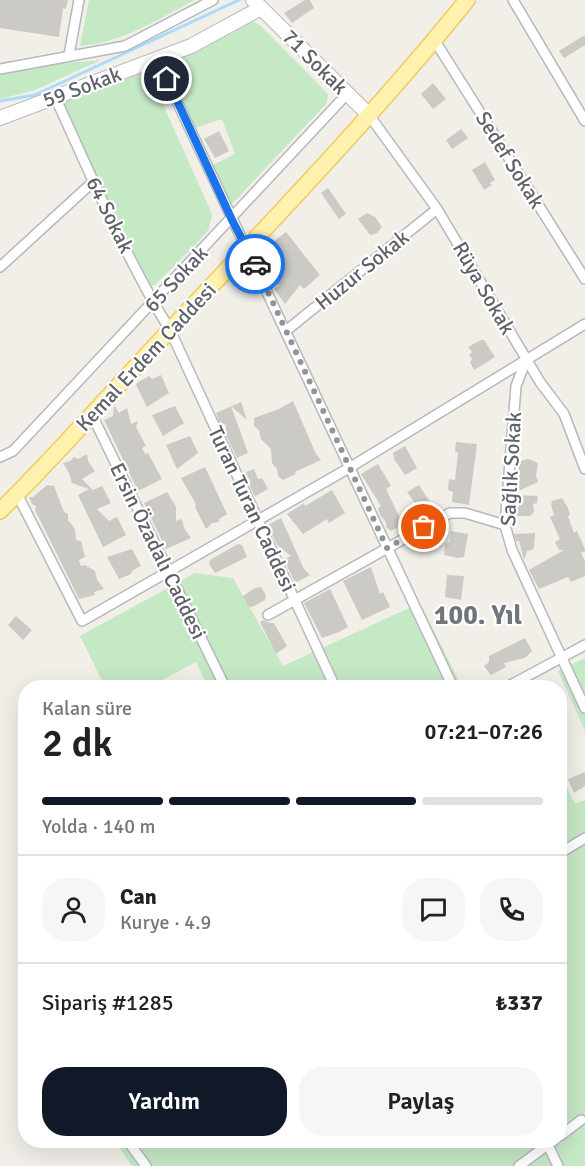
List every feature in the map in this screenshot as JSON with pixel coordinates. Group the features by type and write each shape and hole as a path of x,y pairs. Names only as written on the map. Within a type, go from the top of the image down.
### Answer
{"main road":[{"name":"Kemal Erdem Caddesi","path":"0,511 92,415 369,115 435,41 467,0"},
{"name":"Kemal Erdem Caddesi","path":"435,41 480,0"}],"street":[{"path":"69,55 79,0"},
{"path":"0,69 125,46 213,0"},
{"path":"513,0 585,122"},
{"name":"59 Sokak","path":"0,117 190,46 257,4"},
{"name":"71 Sokak","path":"257,4 369,115"},
{"name":"Sedef Sokak","path":"435,41 585,279"},
{"path":"158,59 450,680"},
{"name":"65 Sokak","path":"0,457 13,451 232,220 347,94"},
{"name":"64 Sokak","path":"55,97 153,303 170,330"},
{"name":"Rüya Sokak","path":"369,115 437,209 526,360 564,414 585,469"},
{"path":"0,267 94,181"},
{"name":"Huzur Sokak","path":"287,330 437,209"},
{"path":"17,494 82,621 349,468 585,324"},
{"name":"Turan Turan Caddesi","path":"170,330 332,680"},
{"name":"Sağlık Sokak","path":"526,360 516,386 505,525 512,550 585,708"},
{"name":"Ersin Özadalı Caddesi","path":"92,415 222,680"},
{"path":"268,615 450,513 465,513 505,525"},
{"path":"520,680 585,645"},
{"path":"567,849 585,838"},
{"path":"567,1131 581,1120"},
{"path":"134,1148 146,1166"},
{"path":"519,1166 542,1148"},
{"path":"551,1148 558,1166"}],"green space":[{"path":"89,0 195,0 125,35 80,46"},
{"path":"252,21 261,26 328,94 327,103 230,206 211,166 235,154 222,119 195,128 164,63"},
{"path":"101,60 35,90 0,99 0,74 44,65"},
{"path":"148,71 212,214 209,229 156,284 150,287 61,102"},
{"path":"195,573 233,578 283,666 420,603 458,680 205,680 196,662 162,680 102,680 80,636"},
{"path":"585,658 585,731 567,691 567,680 562,680 558,671"},
{"path":"567,788 575,804 585,800 585,1166 132,1166 120,1148 567,1148"}],"building":[{"path":"0,0 68,0 66,9 63,8 59,37 0,28"},
{"path":"305,0 310,0 314,8 292,23 284,13"},
{"path":"585,35 585,45 564,58 559,51"},
{"path":"433,83 446,99 433,109 421,94"},
{"path":"461,129 468,138 452,149 446,140"},
{"path":"219,131 229,151 215,158 204,139"},
{"path":"485,162 495,180 484,190 472,170"},
{"path":"328,188 346,214 339,219 321,193"},
{"path":"367,213 375,217 382,227 377,233 370,235 358,219"},
{"path":"286,232 320,275 304,289 300,285 285,304 274,289 279,286 261,263 272,249 273,242"},
{"path":"484,340 495,357 474,370 469,355 472,352 468,347"},
{"path":"161,375 169,393 147,407 136,385 149,376 152,379"},
{"path":"293,401 316,454 321,460 283,480 278,476 277,469 272,463 271,449 261,439 259,430 254,426 254,418"},
{"path":"241,402 247,420 231,406"},
{"path":"114,405 119,413 127,408 131,424 138,421 136,427 146,446 142,448 145,454 148,453 162,479 138,491 104,420 113,416"},
{"path":"175,406 184,423 163,436 152,415"},
{"path":"231,406 248,453 237,458 226,435 226,425 220,423 216,413"},
{"path":"190,436 198,453 177,469 166,445"},
{"path":"456,442 477,444 469,505 452,502 453,492 448,490 449,479 455,480 458,453 455,451"},
{"path":"405,446 417,468 405,475 394,459 393,453"},
{"path":"87,454 88,461 95,471 82,479 93,490 102,486 111,503 97,509 109,521 117,517 126,535 103,547 78,495 89,489 72,483 63,463"},
{"path":"528,459 538,463 536,476 538,482 516,492 516,479 519,477 517,462"},
{"path":"378,464 391,486 386,489 399,516 405,523 391,531 386,527 386,522 380,515 378,508 381,506 361,474"},
{"path":"205,467 227,514 219,519 219,522 212,523 206,529 195,507 196,504 181,478"},
{"path":"254,469 258,479 262,478 268,489 256,496 244,473"},
{"path":"47,485 54,486 64,512 68,514 68,520 75,529 76,540 81,541 85,557 79,560 81,566 85,565 95,571 97,580 104,589 94,592 95,595 79,599 35,510 36,506 32,504 29,497 33,497"},
{"path":"419,485 433,507 420,514 407,492"},
{"path":"332,490 345,513 329,523 327,519 303,534 287,514"},
{"path":"167,492 176,507 176,521 182,519 184,528 191,538 166,549 144,503"},
{"path":"516,495 538,496 537,503 533,504 534,512 530,516 515,516"},
{"path":"562,498 568,508 570,515 568,516 574,533 577,531 585,549 581,553 585,561 585,576 571,582 568,577 539,589 529,570 564,550 559,550 555,542 560,539 550,517 554,515 552,501"},
{"path":"281,518 304,569 310,575 295,583 284,559 291,556 277,545 268,525"},
{"path":"451,531 468,534 464,557 444,555 445,544 450,542"},
{"path":"535,533 534,547 527,551 524,560 519,541 516,541 514,534"},
{"path":"238,544 242,545 247,557 215,573 209,564 210,560"},
{"path":"132,549 141,566 131,574 119,579 107,557"},
{"path":"371,567 380,594 383,592 390,607 362,620 343,581"},
{"path":"447,575 464,576 461,600 445,597"},
{"path":"261,587 266,595 265,600 252,607 248,606 243,596"},
{"path":"330,589 348,627 322,638 304,603"},
{"path":"16,616 32,630 23,640 8,625"},
{"path":"263,620 274,623 287,646 276,654 260,622"},
{"path":"525,638 532,651 525,658 504,663 506,667 491,675 484,666 489,662 489,656"},
{"path":"585,772 585,786 574,793 568,779"}],"waterway":[{"path":"0,101 35,95 239,0"}],"way so far":[{"path":"255,264 387,548 424,527"}],"district":[{"name":"100. Yıl","path":"478,615"}],"route":[{"path":"167,79 232,220 255,264"}]}
